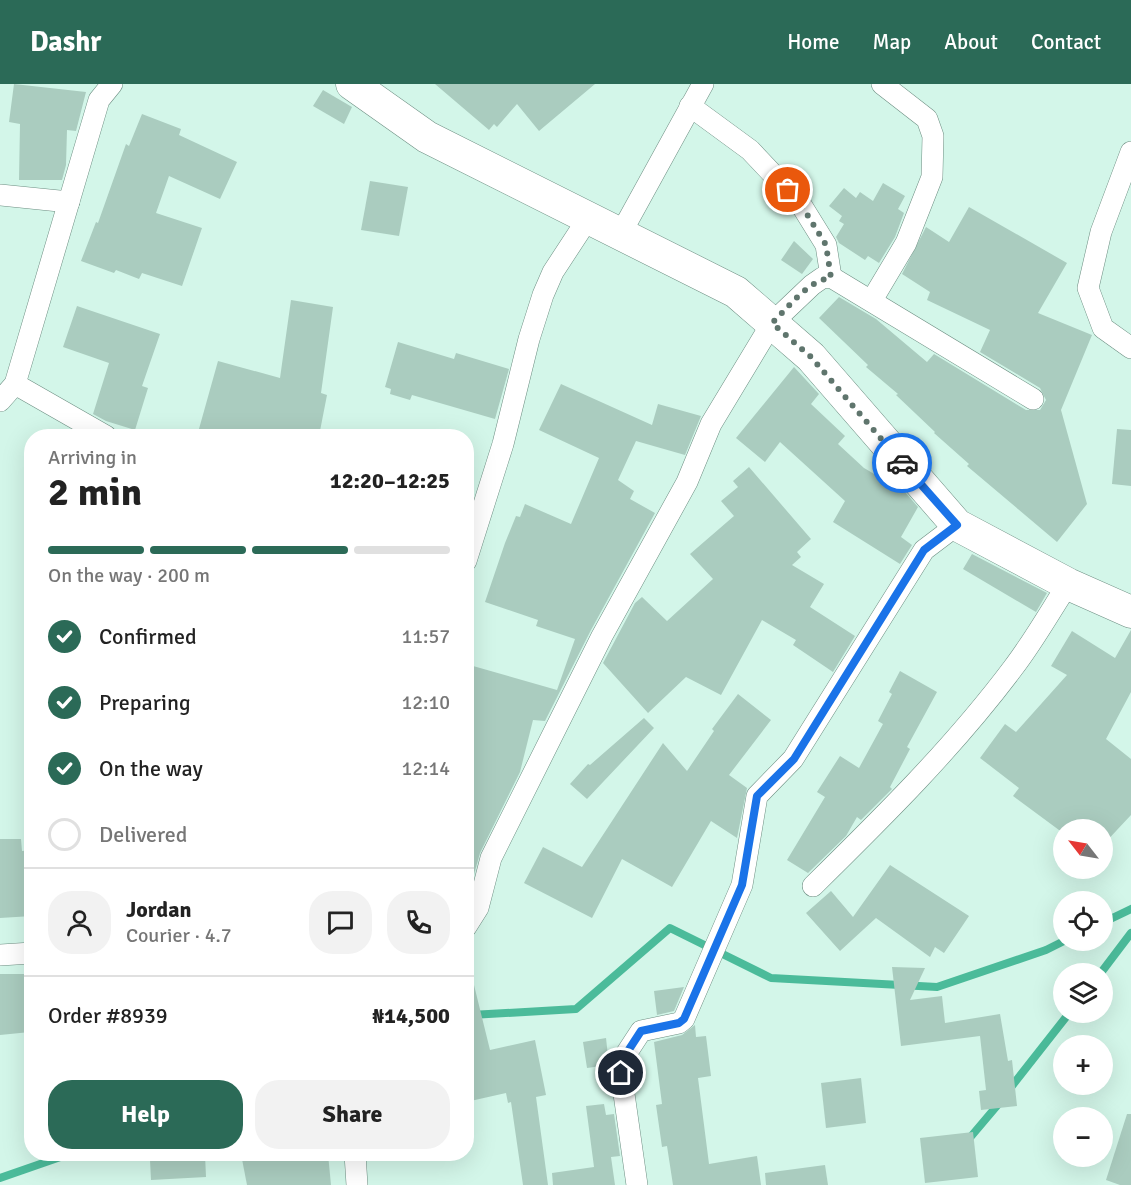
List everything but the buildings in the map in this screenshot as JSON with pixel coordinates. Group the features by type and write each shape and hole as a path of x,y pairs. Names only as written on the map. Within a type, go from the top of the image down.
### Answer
{"street":[{"path":"0,401 15,384 99,100 111,84"},
{"path":"352,84 427,137 736,292 811,357 957,525 1068,584 1131,612"},
{"path":"621,233 703,84"},
{"path":"872,300 906,243 932,177 933,136 927,119 882,84"},
{"path":"690,106 750,150 800,203 826,245 831,278"},
{"path":"1131,152 1101,232 1088,288 1103,328 1131,348"},
{"path":"0,195 69,202"},
{"path":"474,535 543,295 553,272 589,217"},
{"path":"474,914 478,908 491,858 602,636 687,482 711,424 772,323 812,285 822,278 831,278 872,300 1033,399"},
{"path":"15,384 94,429"},
{"path":"637,1185 621,1073 626,1054 641,1031 679,1023 684,1019 742,885 757,796 794,759 924,550 957,525"},
{"path":"813,886 920,781 967,726 1015,666 1068,584"},
{"path":"0,955 24,954"},
{"path":"355,1161 357,1185"}],"waterway":[{"path":"1113,918 1131,909"},
{"path":"474,1015 576,1009 670,928 771,978 937,987 1053,946"},
{"path":"1108,963 1131,933"},
{"path":"1008,1091 1061,1023"},
{"path":"968,1140 1001,1101"},
{"path":"0,1178 49,1161"}],"way so far":[{"path":"788,190 800,203 826,245 831,278 822,278 812,285 772,323 811,357 902,463"}],"route":[{"path":"621,1073 626,1054 641,1031 679,1023 684,1019 742,885 757,796 794,759 868,644 893,596 924,550 957,525 902,463"}]}
